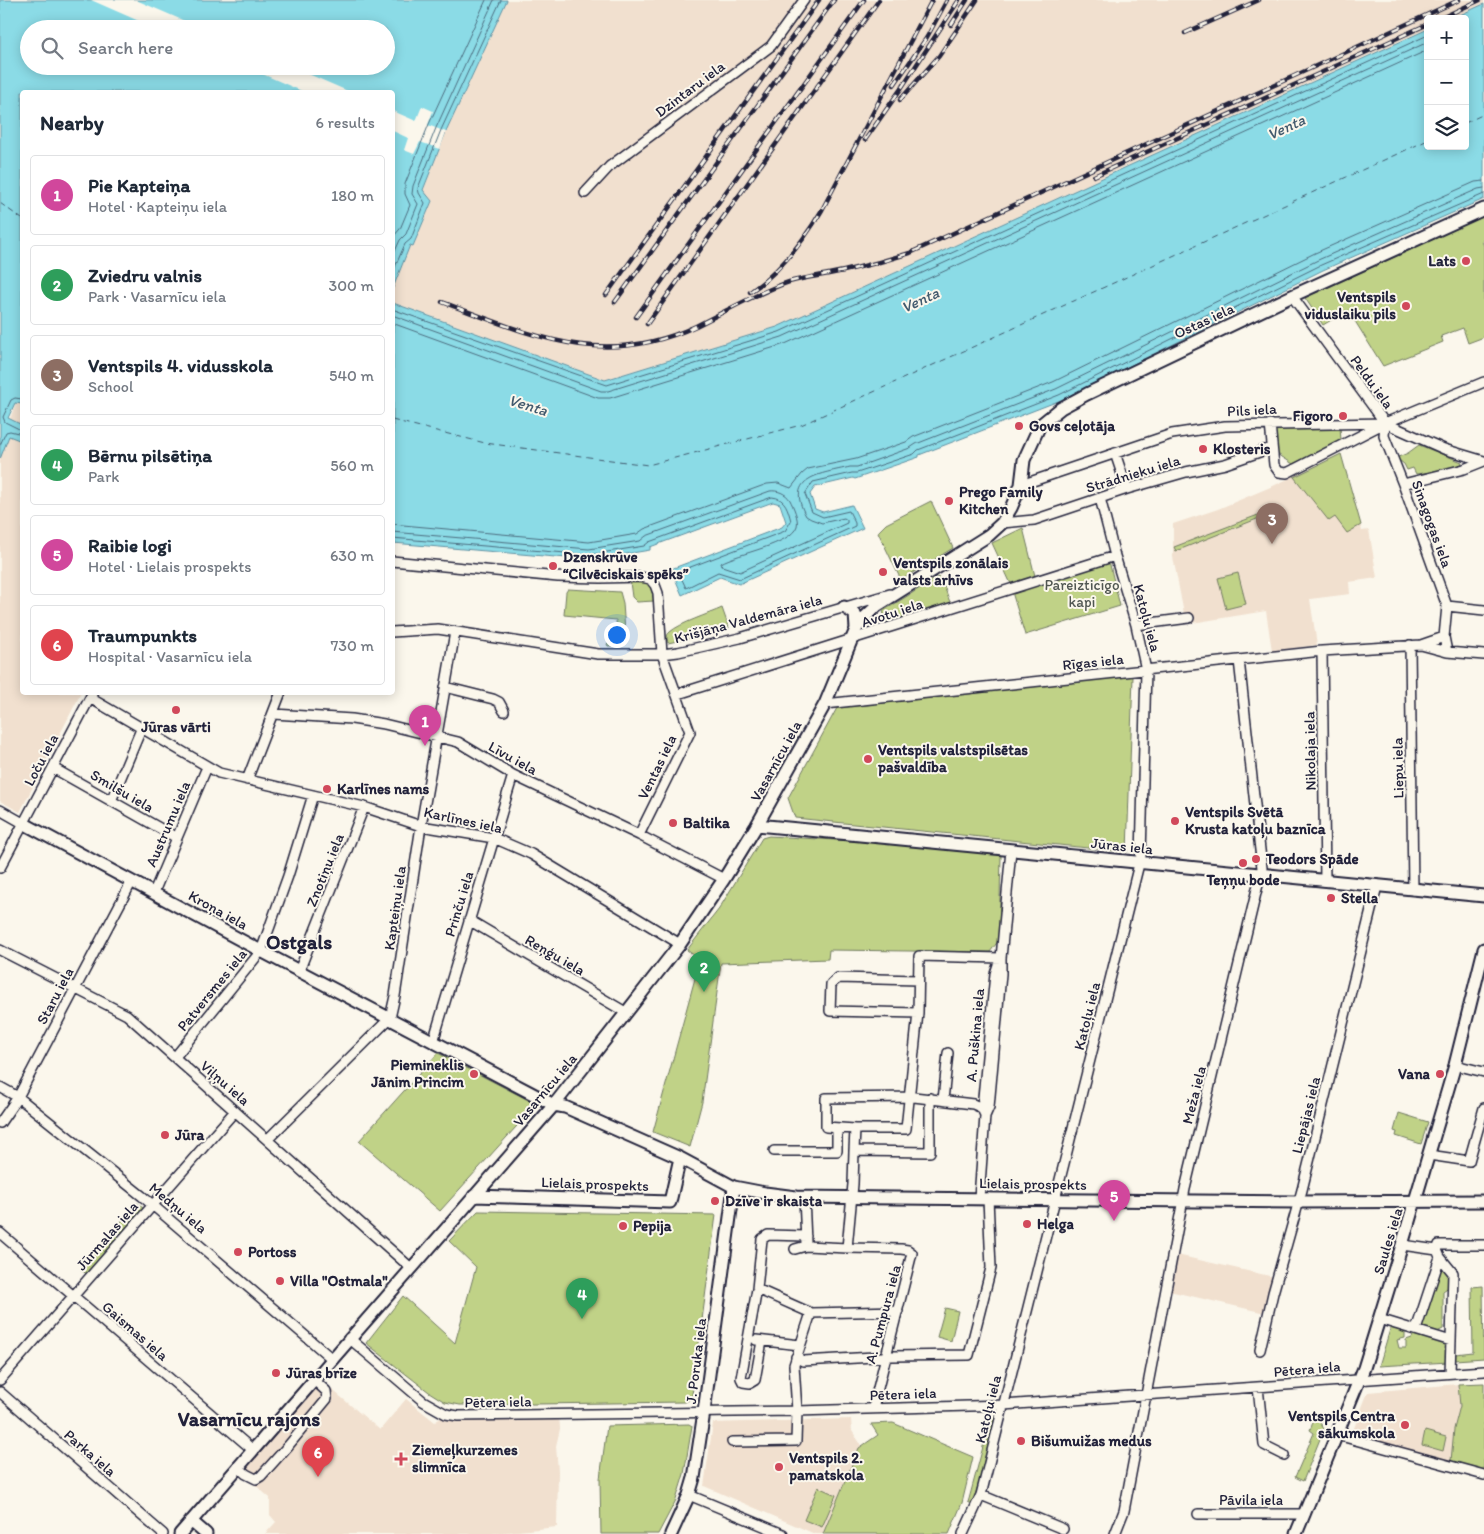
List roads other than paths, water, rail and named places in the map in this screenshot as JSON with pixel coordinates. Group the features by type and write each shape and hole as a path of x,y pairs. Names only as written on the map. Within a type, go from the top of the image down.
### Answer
{"street":[{"name":"Dzintaru iela","path":"585,192 610,166 771,46 804,0"},
{"name":"Ostas iela","path":"1002,523 1022,485 1024,460 1040,425 1061,408 1292,296 1484,209"},
{"name":"Peldu iela","path":"1292,296 1385,422 1444,449 1484,461"},
{"name":"Pils iela","path":"1022,485 1172,434 1225,426 1385,422 1484,382"},
{"path":"1270,424 1274,465 1279,472 1287,473 1385,422"},
{"name":"Sinagogas iela","path":"1385,422 1384,436 1404,484 1446,606 1444,637 1448,652"},
{"name":"Strādnieku iela","path":"1002,523 1034,520 1186,472 1225,464 1271,448"},
{"path":"1115,453 1128,490"},
{"path":"1404,484 1464,469 1484,461"},
{"name":"Katoļu iela","path":"963,1534 981,1494 1140,863 1146,670 1136,625 1100,498"},
{"path":"899,592 989,535 1002,523"},
{"name":"Avotu iela","path":"678,694 1115,556"},
{"name":"Ventas iela","path":"395,561 558,577 641,577 650,579 658,593 662,654 666,669 678,694 690,732 639,835"},
{"name":"Krišjāņa Valdemāra iela","path":"395,632 431,629 598,654 662,654 740,638 899,592"},
{"name":"Vasarnīcu iela","path":"180,1534 313,1379 554,1105 680,944 724,879 757,825 825,704 856,629 878,605 899,592"},
{"path":"1446,606 1484,610"},
{"path":"844,607 855,614 856,629"},
{"path":"1136,625 1189,618"},
{"name":"Kapteiņu iela","path":"390,1018 396,996 421,826 455,632"},
{"path":"1420,645 1444,637"},
{"name":"Liepu iela","path":"1410,645 1413,890"},
{"name":"Rīgas iela","path":"825,704 1322,651 1420,645 1448,652 1484,655"},
{"name":"Nikolaja iela","path":"1322,651 1325,881"},
{"name":"Meža iela","path":"1115,1534 1124,1511 1183,1200 1262,868 1239,660"},
{"path":"445,687 493,699 499,702 504,711"},
{"name":"Karlīnes iela","path":"91,695 219,773 364,808 421,826 494,838 531,854 680,944"},
{"name":"Loču iela","path":"0,868 91,695"},
{"path":"247,780 280,695"},
{"name":"Līvu iela","path":"274,714 352,719 384,724 458,742 513,774 639,835 724,879"},
{"path":"111,801 142,727"},
{"name":"Austrumu iela","path":"154,892 207,767"},
{"name":"Smilšu iela","path":"53,768 177,838"},
{"name":"Prinču iela","path":"433,1042 513,774"},
{"name":"Patversmes iela","path":"175,1058 262,951 313,795"},
{"name":"Znotiņu iela","path":"299,971 364,808"},
{"name":"Kroņa iela","path":"0,810 299,971 554,1105"},
{"name":"Jūras iela","path":"757,825 1484,896"},
{"name":"A. Puškina iela","path":"886,1357 969,1355 991,1268 984,1198 984,1112 995,974 1001,958 1010,850"},
{"name":"Staru iela","path":"0,1123 18,1096 132,881"},
{"name":"Liepājas iela","path":"1260,1350 1377,886"},
{"name":"Reņģu iela","path":"469,920 627,1013"},
{"name":"Saules iela","path":"1296,1534 1360,1379 1455,1065 1484,949"},
{"name":"Viļņu iela","path":"0,950 127,1015 411,1268"},
{"path":"984,1112 973,1104 910,1096 826,1098 826,1127 837,1129 906,1129 910,1096 918,1013 919,956 1001,958"},
{"path":"918,980 838,978 831,984 830,1011 918,1013"},
{"path":"268,1139 390,1018"},
{"path":"943,1100 948,1053"},
{"path":"1455,1065 1484,1072"},
{"name":"Medņu iela","path":"0,1087 18,1096 153,1205 332,1358"},
{"path":"854,1151 930,1152 930,1098"},
{"name":"Lielais prospekts","path":"554,1105 565,1107 680,1158 734,1187 765,1193 804,1197 1484,1202"},
{"path":"1429,1155 1469,1161 1484,1108"},
{"name":"Jūrmalas iela","path":"0,1380 235,1111"},
{"path":"774,1151 837,1151 837,1129"},
{"path":"795,1248 806,1246 846,1248 852,1197 855,1129"},
{"name":"Lielais prospekts","path":"474,1196 670,1202 680,1158"},
{"name":"J. Poruka iela","path":"671,1534 689,1495 694,1478 734,1187"},
{"path":"804,1197 806,1246"},
{"name":"Gaismas iela","path":"0,1233 253,1450"},
{"path":"762,1341 755,1380 750,1384 743,1382 741,1378 757,1289 762,1239 768,1236 806,1236"},
{"path":"1402,1245 1438,1253 1453,1273 1450,1374"},
{"path":"1416,1330 1439,1246 1484,1246"},
{"name":"A. Pumpura iela","path":"846,1248 901,1249 912,1253 873,1408"},
{"path":"757,1289 810,1313 898,1311"},
{"path":"732,1442 796,1441 797,1411 794,1366 810,1313"},
{"path":"1379,1319 1451,1341"},
{"name":"Pētera iela","path":"349,1338 423,1401 446,1414 458,1416 797,1411 1004,1405 1484,1371"},
{"path":"749,1339 800,1346"},
{"path":"796,1357 803,1361 886,1357"},
{"path":"238,1467 256,1479 261,1476 288,1446 327,1399 326,1391 313,1379"},
{"path":"1258,1387 1264,1445 1284,1455"},
{"name":"Parka iela","path":"0,1392 163,1534"},
{"path":"1336,1436 1484,1475"},
{"path":"981,1494 1063,1529"},
{"path":"689,1495 783,1534"},
{"name":"Pāvila iela","path":"1198,1514 1305,1514"},
{"path":"191,1521 206,1534"}],"water":[{"path":"0,0 507,0 446,132 423,190 432,201 413,246 410,245 395,283 395,90 20,90 20,404 15,403 8,418 20,424 20,438 19,440 9,436 0,459"},
{"name":"Venta","path":"1484,4 1484,199 1323,270 1061,400 919,455 919,457 855,479 815,487 810,494 815,509 823,512 852,505 863,528 739,584 720,577 682,595 671,569 782,527 786,522 780,504 773,502 650,547 650,550 590,560 395,543 395,304 605,380 777,327 1424,31 1424,150 1469,150 1469,15 1460,15"}],"railway":[{"path":"606,295 819,0"},
{"path":"615,302 834,0"},
{"path":"636,317 864,0"},
{"path":"647,324 879,0"},
{"path":"750,292 772,275 815,222 932,0"},
{"path":"894,85 927,37 947,0"},
{"path":"865,140 959,0"},
{"path":"951,25 967,0"},
{"path":"900,100 939,56 977,0"},
{"path":"1185,33 1259,0"},
{"path":"442,302 506,326 568,343 598,346 629,345 662,339 696,326 777,286 852,269 910,253 1459,0"},
{"path":"1448,15 1480,0"},
{"path":"1094,176 1424,26"}],"place":[{"name":"Lats","path":"1466,261"},
{"name":"Ventspils viduslaiku pils","path":"1406,306"},
{"name":"Figoro","path":"1343,416"},
{"name":"Govs ceļotāja","path":"1019,426"},
{"name":"Klosteris","path":"1203,449"},
{"name":"Prego Family Kitchen","path":"949,501"},
{"name":"Ventspils 4. vidusskola","path":"1272,544"},
{"name":"Dzenskrūve “Cilvēciskais spēks”","path":"553,566"},
{"name":"Ventspils zonālais valsts arhīvs","path":"883,572"},
{"name":"Jūras vārti","path":"176,710"},
{"name":"Pie Kapteiņa","path":"425,746"},
{"name":"Ventspils valstspilsētas pašvaldība","path":"868,759"},
{"name":"Karlīnes nams","path":"327,789"},
{"name":"Ventspils Svētā Krusta katoļu baznīca","path":"1175,821"},
{"name":"Baltika","path":"673,823"},
{"name":"Teodors Spāde","path":"1256,859"},
{"name":"Teņņu bode","path":"1243,863"},
{"name":"Stella","path":"1331,898"},
{"name":"Zviedru valnis","path":"704,992"},
{"name":"Piemineklis Jānim Princim","path":"474,1074"},
{"name":"Vana","path":"1440,1074"},
{"name":"Jūra","path":"165,1135"},
{"name":"Dzīve ir skaista","path":"715,1201"},
{"name":"Raibie logi","path":"1114,1221"},
{"name":"Helga","path":"1027,1224"},
{"name":"Pepija","path":"623,1226"},
{"name":"Portoss","path":"238,1252"},
{"name":"Villa \"Ostmala\"","path":"280,1281"},
{"name":"Bērnu pilsētiņa","path":"582,1319"},
{"name":"Jūras brīze","path":"276,1373"},
{"name":"Ventspils Centra sākumskola","path":"1405,1425"},
{"name":"Bišumuižas medus","path":"1021,1441"},
{"name":"Ziemeļkurzemes slimnīca","path":"401,1459"},
{"name":"Ventspils 2. pamatskola","path":"779,1467"},
{"name":"Traumpunkts","path":"318,1477"}],"district":[{"name":"Ostgals","path":"299,942"},
{"name":"Vasarnīcu rajons","path":"249,1419"}],"park label":[{"name":"Pareizticīgo kapi","path":"1082,594"}]}
